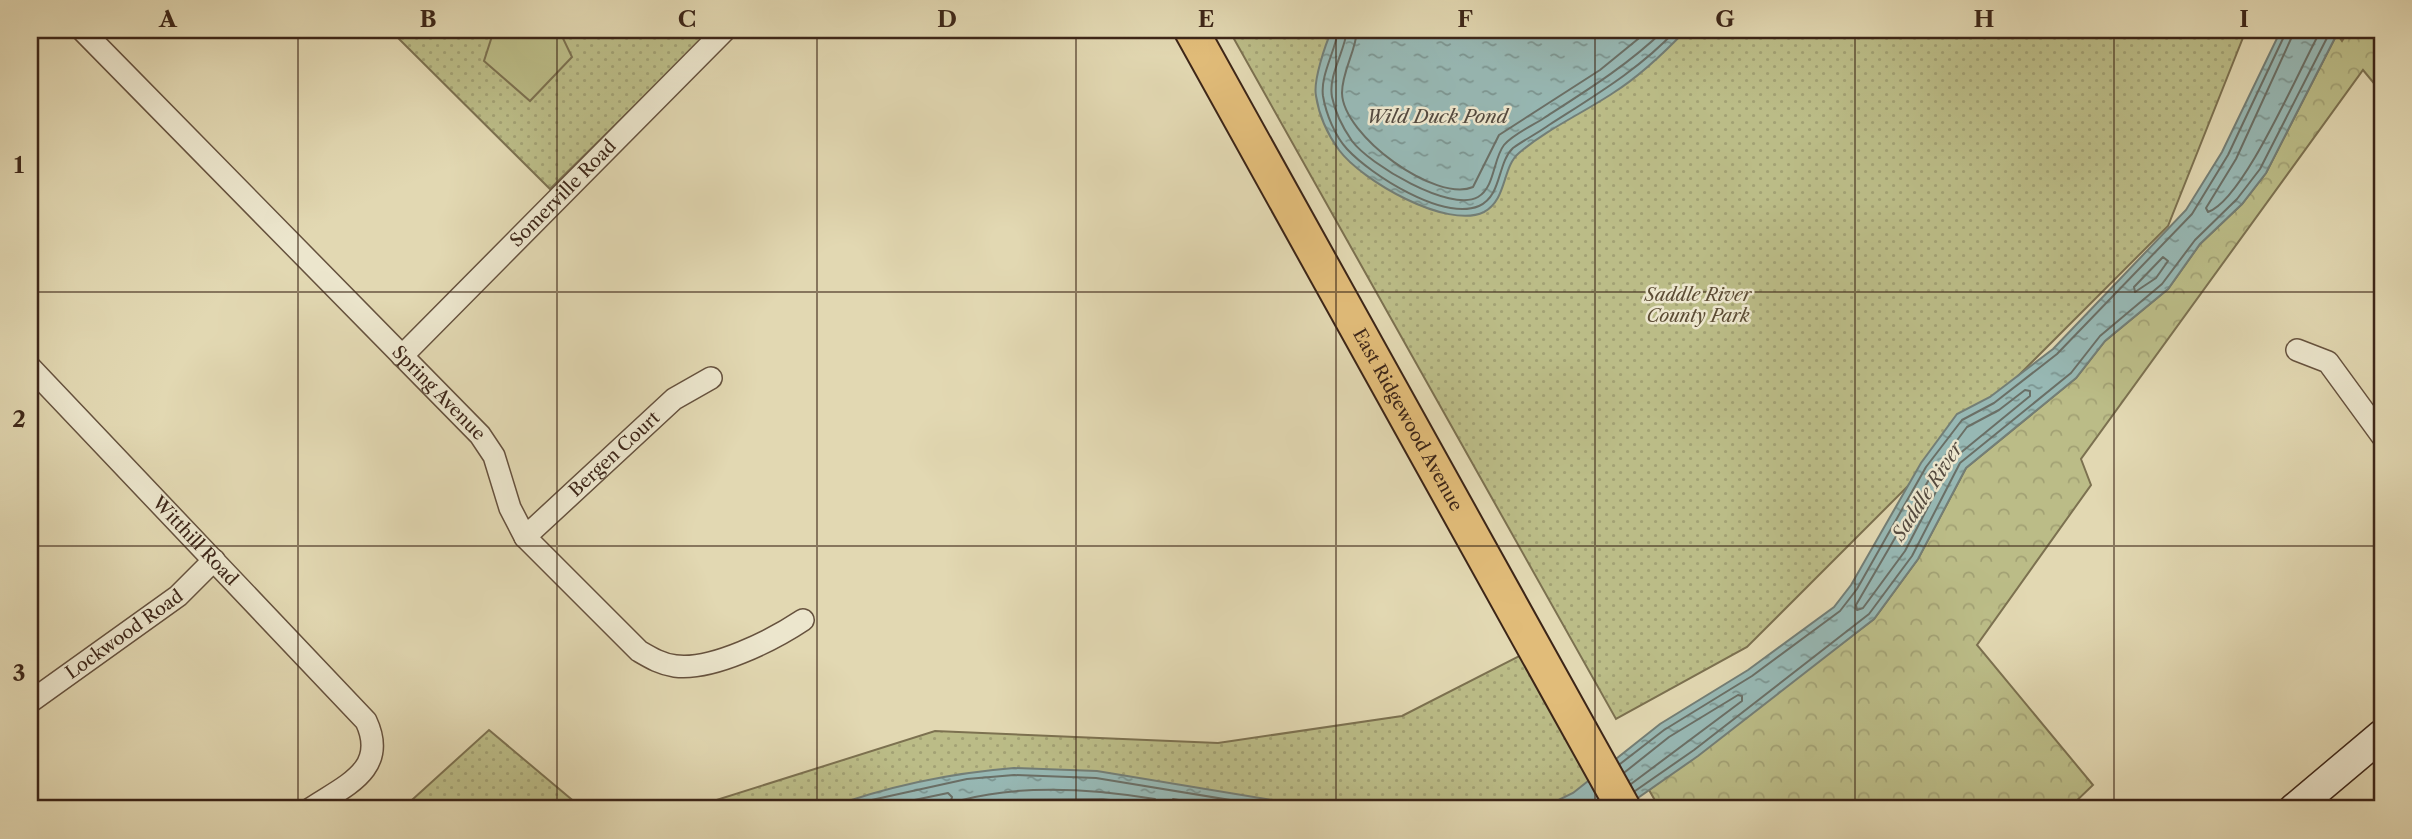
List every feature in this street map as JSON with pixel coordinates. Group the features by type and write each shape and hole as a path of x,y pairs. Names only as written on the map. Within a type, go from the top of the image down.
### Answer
{"main road":[{"name":"East Ridgewood Avenue","path":"1191,30 1624,809"},
{"path":"2294,809 2382,735"}],"street":[{"name":"Spring Avenue","path":"82,30 480,435 494,456 510,508 525,537 639,651 656,661 676,666 703,664 776,638 803,620"},
{"name":"Somerville Road","path":"402,356 725,30"},
{"path":"2297,350 2328,362 2382,436"},
{"name":"Witthill Road","path":"30,367 360,714 372,734 373,750 369,764 360,776 310,809"},
{"name":"Bergen Court","path":"525,537 674,400 711,378"},
{"name":"Lockwood Road","path":"30,702 178,596 214,560"}],"green space":[{"path":"390,30 712,30 550,189"},
{"path":"494,30 559,30 572,57 530,101 484,61"},
{"name":"Saddle River County Park","path":"1229,30 2246,30 2168,226 1747,647 1616,719"},
{"path":"2349,30 2382,30 2382,93 2363,70 2081,459 2091,485 1977,645 2093,785 2068,809 1660,809 1649,790 1874,619 1918,559 1966,468 2076,378 2105,341 2168,289 2200,244 2242,204 2266,173 2337,34 2342,41"},
{"path":"1535,648 1624,809 688,809 935,731 1218,743 1402,716"},
{"path":"489,730 583,809 402,809"}],"water":[{"name":"Wild Duck Pond","path":"1332,30 1686,30 1633,79 1541,136 1519,153 1510,166 1497,200 1484,212 1468,216 1449,214 1406,199 1366,175 1339,150 1322,117 1316,89 1320,63"},
{"name":"Saddle River","path":"2281,30 2339,30 2266,173 2242,204 2200,244 2168,289 2105,341 2076,378 1966,468 1918,559 1874,619 1698,756 1622,809 1540,809 1573,793 1660,724 1748,670 1834,607 1851,585 1921,463 1957,414 1990,397 2053,349 2186,210 2222,152"},
{"path":"1014,768 1097,771 1327,809 1176,809 1103,799 995,800 949,809 825,809 918,782"}]}
